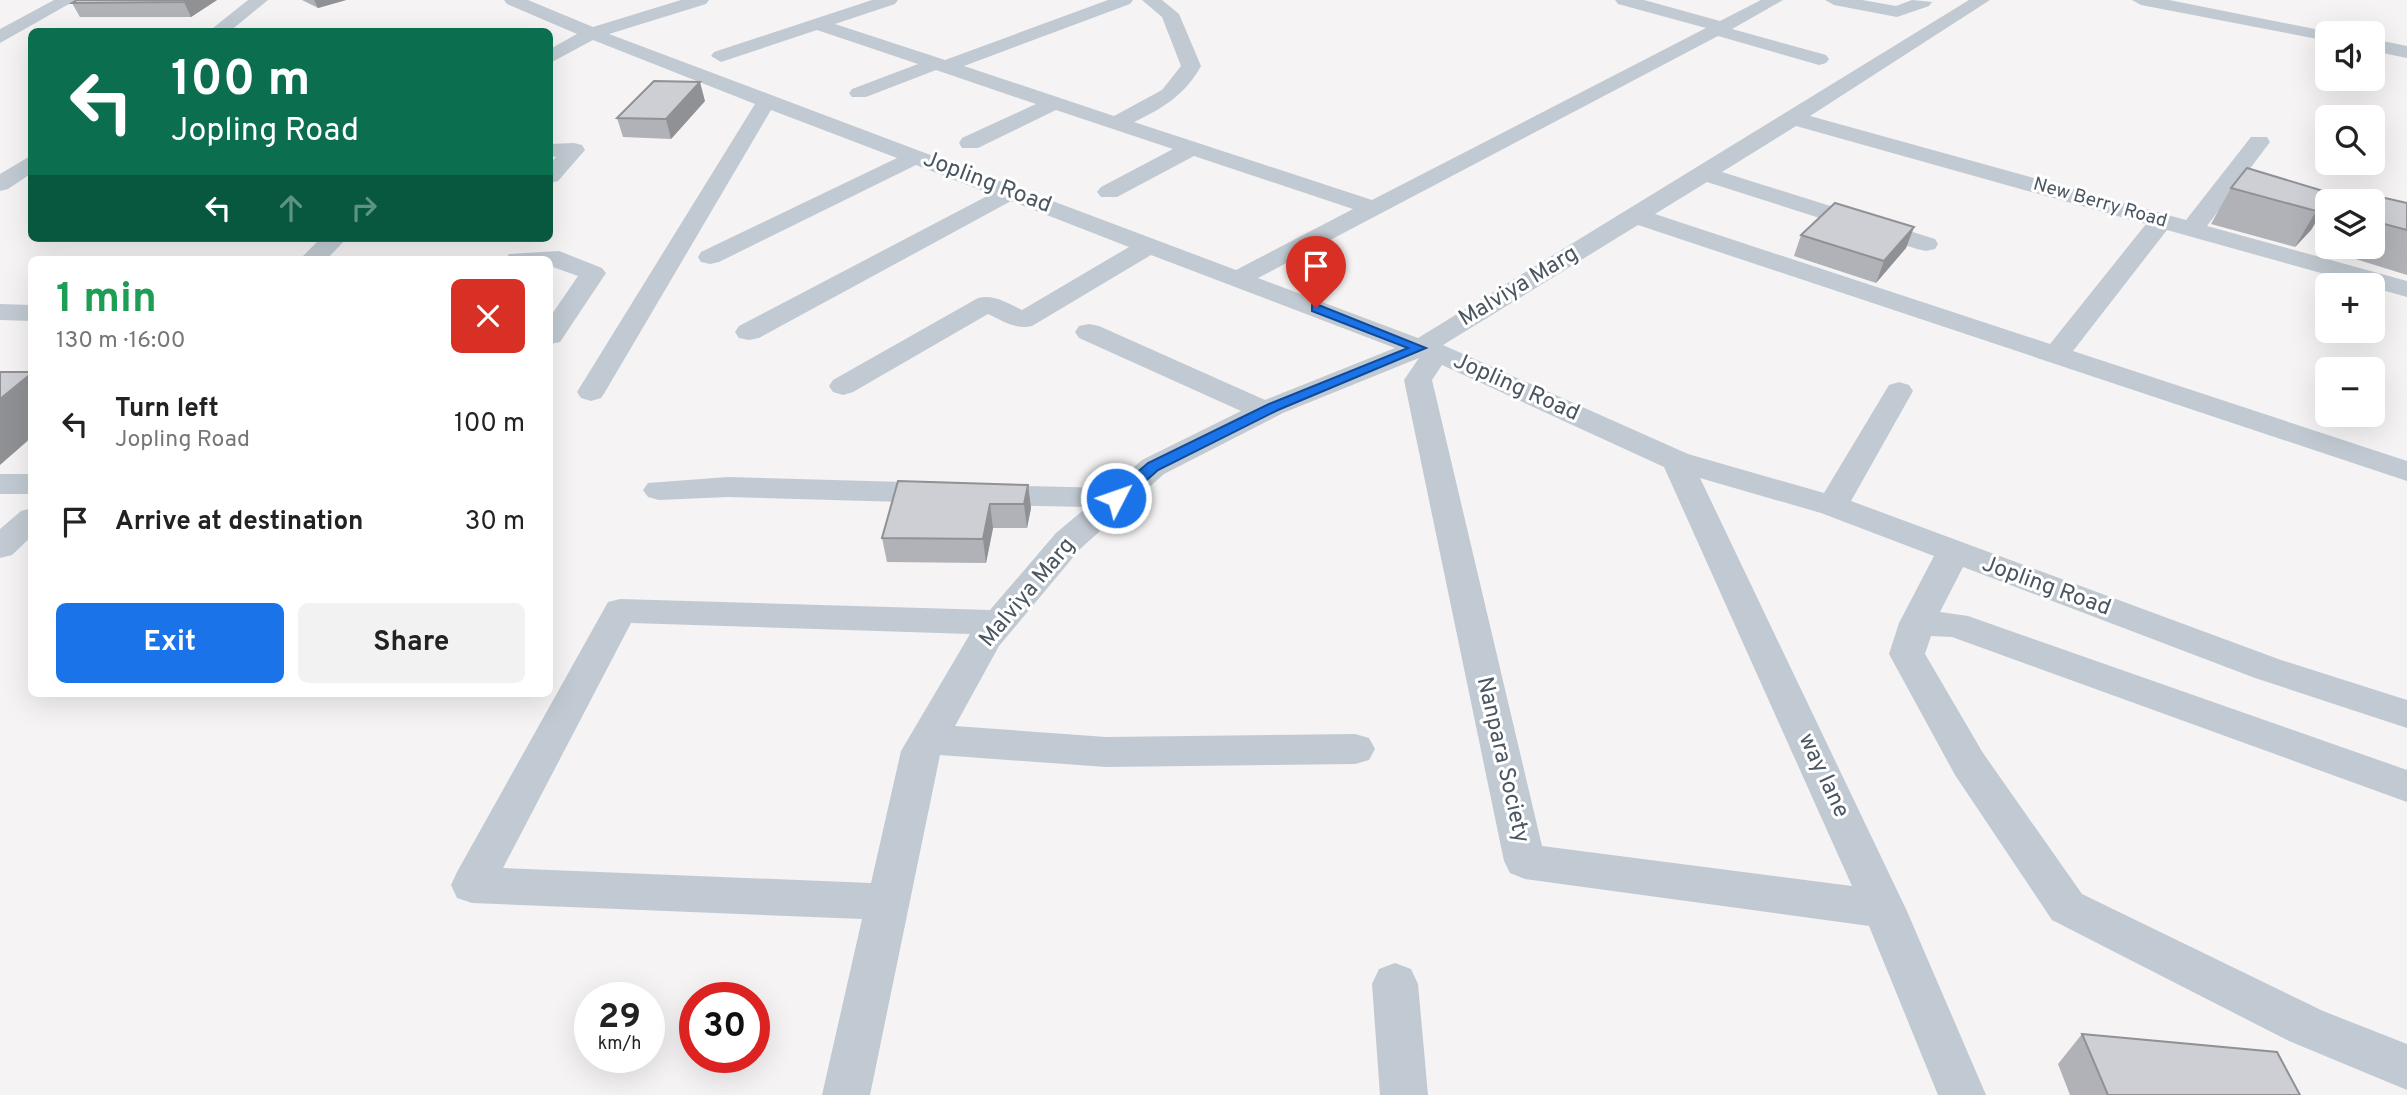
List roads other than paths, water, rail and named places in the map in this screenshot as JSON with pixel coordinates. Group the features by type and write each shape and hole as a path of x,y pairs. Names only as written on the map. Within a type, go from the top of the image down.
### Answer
{"street":[{"path":"0,37 67,0"},
{"path":"222,28 259,0"},
{"name":"Jopling Road","path":"513,0 916,157 1428,350 1677,461 1832,506 2268,669 2407,714"},
{"path":"553,55 568,44 593,33 700,0"},
{"path":"721,57 885,0"},
{"path":"859,93 1124,0"},
{"path":"1115,123 1164,99 1183,84 1191,66 1170,14 1151,0"},
{"path":"1624,0 1819,59"},
{"path":"1239,278 1774,0"},
{"path":"1834,0 1897,12 1923,2 1921,0"},
{"name":"Malviya Marg","path":"846,1095 921,751 986,638 1068,541 1153,467 1265,411 1428,350 1981,0"},
{"path":"2141,0 2172,3 2315,33"},
{"path":"816,24 1376,209"},
{"path":"2385,47 2407,52"},
{"path":"591,392 767,100"},
{"path":"970,143 1054,103"},
{"name":"New Berry Road","path":"1792,118 2407,289"},
{"path":"2192,229 2259,142"},
{"path":"1109,192 1192,148"},
{"path":"553,150 574,150 553,173"},
{"path":"710,257 916,157"},
{"path":"0,184 28,165"},
{"path":"1704,174 1926,244"},
{"path":"749,332 1011,192"},
{"path":"1636,216 2407,471"},
{"path":"2056,355 2162,220"},
{"path":"315,256 331,242"},
{"path":"843,386 987,304 1023,320 1150,245"},
{"path":"553,258 559,258 593,274 553,332"},
{"path":"0,312 28,313"},
{"path":"1089,332 1265,411"},
{"name":"Nanpara Society","path":"1428,350 1418,380 1525,861 1884,909"},
{"path":"1832,506 1899,391"},
{"name":"way lane","path":"1677,461 1884,909 1962,1095"},
{"path":"659,491 728,487 1116,498"},
{"path":"13,543 28,522"},
{"path":"1953,553 1917,623 1907,654 1969,764 2067,907 2305,1026 2407,1067"},
{"path":"889,902 472,885 620,611 999,623"},
{"path":"1917,623 1955,625 2407,786"},
{"path":"929,739 1106,752 1355,750"},
{"path":"1395,984 1405,1095"}],"lane":[{"path":"0,484 28,484"}]}
